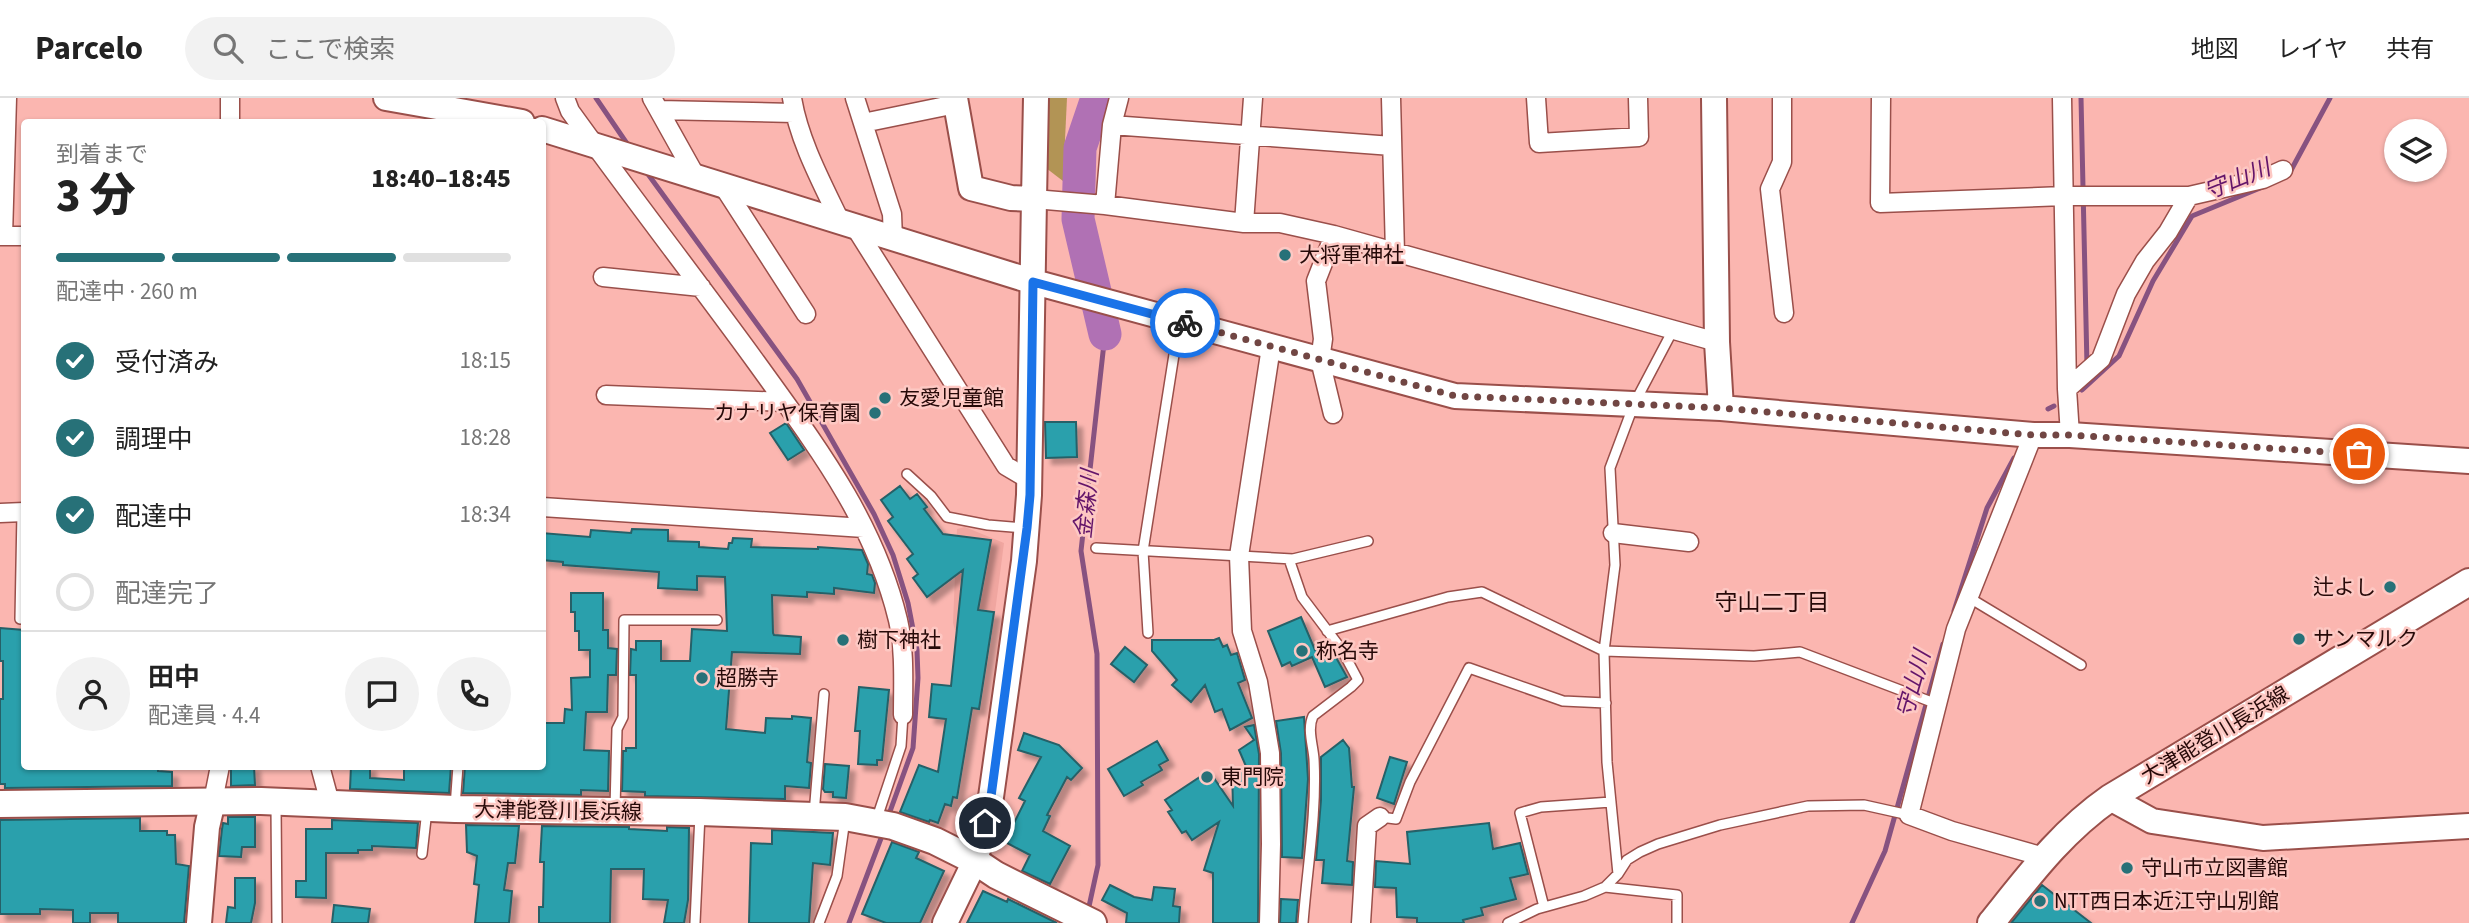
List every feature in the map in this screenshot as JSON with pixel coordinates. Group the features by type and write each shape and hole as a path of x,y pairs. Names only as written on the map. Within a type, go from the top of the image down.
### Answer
{"main road":[{"name":"大津能登川長浜線","path":"1991,923 2044,857 2084,817 2110,798 2469,582"},
{"name":"大津能登川長浜線","path":"0,804 276,801 455,809 845,817 882,824 935,841 975,861 996,876 1093,923"}],"street":[{"path":"7,98 2,236 21,236"},
{"path":"230,98 230,119"},
{"path":"386,98 502,119"},
{"path":"565,98 570,111 785,402 850,498 884,573 899,621 903,715"},
{"path":"855,98 892,214 893,239"},
{"path":"946,923 975,861 990,804 1027,528 1037,98"},
{"path":"1105,205 1112,125 1119,98"},
{"path":"1244,223 1253,98"},
{"path":"1391,98 1395,253"},
{"path":"1536,98 1539,144 1639,137 1638,98"},
{"path":"1714,98 1717,342 1721,408"},
{"path":"1782,98 1782,162 1770,189 1784,313"},
{"path":"1881,98 1880,202 2064,196 2189,196 2263,179 2283,170"},
{"path":"2062,98 2070,435"},
{"path":"863,123 956,101 971,188 1011,198 1105,205 1244,223 1280,223 1334,235 1717,342"},
{"path":"695,175 655,104 793,105 813,163 848,225 1006,466 1030,480"},
{"path":"1112,125 1392,146"},
{"path":"546,130 1034,282 1455,396 1721,408 2033,435 2070,435 2469,461"},
{"path":"722,184 806,314"},
{"path":"2067,389 2101,359 2126,294 2189,196"},
{"path":"1333,414 1320,360 1323,339 1316,281 1334,235"},
{"path":"603,277 701,286"},
{"path":"1269,923 1270,753 1258,682 1242,631 1239,556 1272,347"},
{"path":"606,395 785,402"},
{"path":"2033,435 1956,629 1931,702 1902,813 1952,831 2044,857"},
{"path":"546,506 864,528"},
{"path":"0,513 21,512"},
{"path":"1613,533 1689,542"},
{"path":"199,923 207,827 219,770"},
{"path":"321,770 330,803"},
{"path":"2110,798 2152,821 2263,838 2469,826"},
{"path":"1361,923 1367,827 1380,817"}],"lane":[{"path":"1148,633 1143,551 1171,319"},
{"path":"1618,874 1611,802 1604,651 1615,565 1610,468 1634,404 1673,330"},
{"path":"906,474 931,496 947,517 988,525 1027,528"},
{"path":"1096,548 1289,559 1368,541"},
{"path":"1289,559 1302,597 1342,650 1358,680 1313,716 1310,723 1314,795 1303,923"},
{"path":"20,619 21,583"},
{"path":"1327,631 1448,597 1482,592 1604,651 1754,656 1800,652 1931,702"},
{"path":"1968,597 2081,665"},
{"path":"615,811 617,729 623,717 624,620 717,620"},
{"path":"1380,817 1396,818 1410,782 1469,668 1563,701 1606,702"},
{"path":"814,815 824,694"},
{"path":"882,824 901,746 903,715"},
{"path":"455,809 458,770"},
{"path":"276,801 277,923"},
{"path":"1544,906 1520,813 1541,807 1611,802"},
{"path":"1508,923 1544,906 1584,896 1605,887 1627,860 1640,852 1720,825 1808,806 1864,805 1902,813"},
{"path":"422,854 427,808"},
{"path":"695,923 700,813"},
{"path":"819,923 837,876 845,817"},
{"path":"1605,887 1677,895 1676,923"}],"shaded area":[{"path":"1048,98 1067,98 1063,181 1046,168"},
{"path":"965,527 1004,543 992,635 955,630 953,623 957,529"}],"building":[{"path":"1045,422 1076,422 1077,457 1046,458"},
{"path":"786,423 804,450 788,460 770,433"},
{"path":"900,486 910,499 917,494 927,507 924,509 943,534 991,540 978,610 994,612 979,709 972,708 957,798 953,797 951,806 945,804 938,823 900,812 919,765 938,772 946,719 929,717 932,684 951,686 963,570 927,597 913,578 918,574 907,559 913,554 888,521 893,517 881,500"},
{"path":"632,529 668,530 668,541 699,542 699,547 728,549 733,538 752,539 751,547 862,550 868,564 867,574 872,575 875,583 874,593 834,588 834,594 807,592 807,597 772,595 773,633 801,637 800,654 732,652 726,729 765,733 766,718 811,718 807,762 811,763 809,788 785,786 785,799 645,796 645,792 622,791 623,751 626,751 626,748 636,748 636,675 630,675 631,649 636,650 636,641 661,641 661,661 690,661 692,629 727,631 725,577 697,576 697,590 658,588 659,572 563,565 563,562 546,560 546,533 590,537 591,530 631,533"},
{"path":"571,593 603,593 603,630 608,630 608,648 617,649 616,675 608,675 607,712 586,712 584,750 609,751 608,791 581,790 581,795 463,793 465,770 546,770 546,723 564,723 565,709 572,710 571,678 590,677 590,650 579,650 575,612 571,612"},
{"path":"1301,617 1315,650 1329,645 1347,677 1325,687 1312,657 1292,666 1290,662 1282,666 1268,631"},
{"path":"0,628 21,630 21,770 158,770 172,772 172,786 5,788 5,784 0,784 3,661 0,661"},
{"path":"1219,638 1223,647 1227,645 1231,655 1237,653 1245,680 1238,683 1252,718 1230,730 1222,709 1215,712 1205,685 1191,702 1172,685 1177,680 1152,651 1152,640"},
{"path":"1125,647 1147,665 1134,682 1111,664"},
{"path":"859,687 889,690 882,760 877,760 877,765 858,764 860,731 855,731"},
{"path":"1304,717 1308,779 1302,858 1282,857 1281,753 1276,721"},
{"path":"1254,725 1259,754 1258,923 1213,923 1213,873 1204,870 1219,822 1192,840 1186,831 1182,833 1168,812 1172,810 1165,800 1209,771 1233,806 1232,771 1248,771 1239,750 1254,740 1245,727"},
{"path":"1024,733 1059,745 1082,768 1071,780 1067,777 1047,815 1050,816 1043,831 1070,846 1050,884 1022,871 1030,855 1007,843 1011,834 1009,833 1025,801 1019,798 1041,757 1018,750"},
{"path":"1343,740 1349,748 1354,787 1347,861 1353,862 1352,885 1322,883 1324,860 1316,860 1321,757"},
{"path":"1157,741 1168,760 1159,765 1162,770 1124,796 1108,769"},
{"path":"1390,757 1407,762 1394,804 1377,798"},
{"path":"825,764 849,766 846,798 833,797 833,792 825,792 823,789"},
{"path":"231,770 254,770 255,785 231,786"},
{"path":"351,770 370,770 370,778 404,780 404,770 451,770 449,793 350,789"},
{"path":"228,817 255,817 255,847 242,847 241,857 219,856 223,823 228,824"},
{"path":"140,818 140,831 167,831 167,835 175,835 176,864 189,866 184,923 118,923 118,913 90,913 90,923 73,923 73,910 40,909 40,914 0,914 0,820"},
{"path":"332,820 418,823 416,848 372,846 372,850 358,850 358,853 326,853 326,898 296,897 296,881 306,881 306,829 332,829"},
{"path":"1489,823 1493,849 1520,843 1528,874 1510,878 1516,899 1481,908 1483,915 1463,920 1464,923 1417,923 1417,918 1397,917 1396,888 1375,887 1376,861 1410,864 1407,832"},
{"path":"466,825 519,826 515,863 508,863 504,890 512,891 509,923 475,923 479,885 474,884 477,856 467,852"},
{"path":"542,826 629,827 667,831 667,827 689,828 688,900 684,923 664,923 668,900 643,899 644,869 611,869 610,923 539,923 539,907 543,907 544,862 540,862"},
{"path":"772,830 833,833 830,865 813,863 809,923 749,923 751,843 772,844"},
{"path":"892,842 919,852 916,858 944,871 920,923 886,923 862,914"},
{"path":"235,878 255,878 255,903 251,923 226,923 228,907 235,908"},
{"path":"1110,885 1134,897 1152,900 1154,887 1175,889 1173,906 1180,907 1179,923 1126,923 1127,913 1102,900"},
{"name":"NTT西日本近江守山別館","path":"2042,885 2091,923 2011,923"},
{"path":"983,891 1007,902 1008,899 1057,923 967,923"},
{"path":"1281,899 1298,900 1296,923 1280,923"},
{"path":"334,905 370,909 368,923 332,923"}],"waterway":[{"path":"596,98 630,148"},
{"name":"金森川","path":"1097,98 1080,148 1078,219 1105,334"},
{"path":"2081,98 2087,366"},
{"name":"守山川","path":"2289,174 2330,98"},
{"path":"645,170 797,379 874,514 893,555 908,603 917,650 918,678 913,748 888,817"},
{"name":"守山川","path":"2082,390 2119,356 2153,281 2192,216 2265,186"},
{"name":"金森川","path":"1088,911 1098,865 1097,654 1081,551 1105,334"},
{"name":"守山川","path":"2048,409 2054,406"},
{"name":"守山川","path":"1954,611 1987,508 2014,458"},
{"name":"守山川","path":"1852,923 1885,851 1943,644"},
{"path":"849,923 883,833"}],"way so far":[{"path":"1185,323 1455,396 1721,408 2033,435 2070,435 2359,454"}],"place":[{"name":"大将軍神社","path":"1285,255"},
{"name":"友愛児童館","path":"885,398"},
{"name":"カナリヤ保育園","path":"875,413"},
{"name":"辻よし","path":"2390,587"},
{"name":"サンマルク","path":"2299,639"},
{"name":"樹下神社","path":"843,640"},
{"name":"称名寺","path":"1302,651"},
{"name":"超勝寺","path":"702,678"},
{"name":"東門院","path":"1207,777"},
{"name":"守山市立図書館","path":"2127,868"},
{"name":"NTT西日本近江守山別館","path":"2040,901"}],"district":[{"name":"守山二丁目","path":"1772,602"}],"route":[{"path":"985,823 990,804 1024,561 1030,495 1033,282 1185,323"}]}
